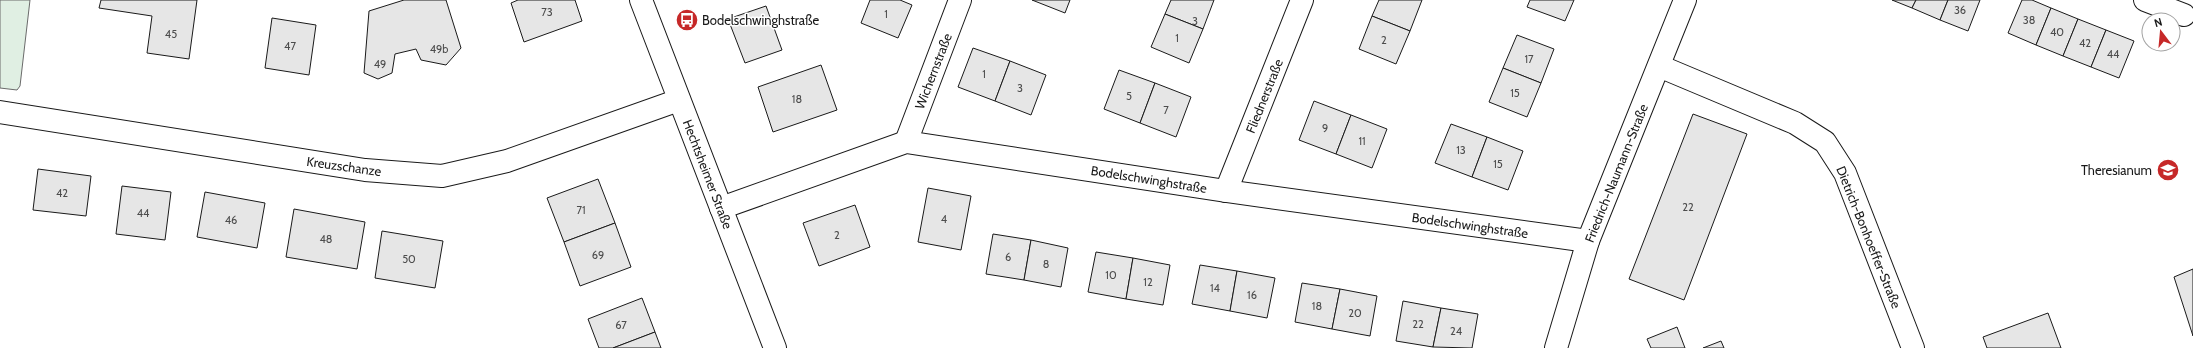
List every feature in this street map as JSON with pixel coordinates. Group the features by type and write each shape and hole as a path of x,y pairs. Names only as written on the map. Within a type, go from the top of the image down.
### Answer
{"street":[{"name":"Hechtsheimer Straße","path":"641,0 776,348"},
{"name":"Wichernstraße","path":"906,142 960,0"},
{"name":"Fliednerstraße","path":"1226,191 1302,0"},
{"name":"Friedrich-Naumann-Straße","path":"1556,348 1588,241 1685,0"},
{"path":"2145,0 2184,15"},
{"name":"Dietrich-Bonhoeffer-Straße","path":"1659,66 1795,123 1825,142 1845,173 1914,348"},
{"name":"Kreuzschanze","path":"0,112 365,170 442,176 507,161 679,100"},
{"name":"Bodelschwinghstraße","path":"721,208 906,142 1226,191 1588,241"}],"green space":[{"path":"0,0 30,0 20,86 17,90 0,88"}],"building":[{"path":"101,0 197,0 189,59 147,53 152,16 99,8"},
{"path":"404,0 446,0 461,48 446,65 421,60 416,49 395,54 392,73 378,79 364,73 369,11"},
{"path":"518,0 575,0 582,21 524,42 511,3"},
{"path":"870,0 900,0 912,5 898,38 861,23"},
{"path":"1032,0 1070,0 1065,13"},
{"path":"1171,0 1214,0 1203,29 1165,14"},
{"path":"1379,0 1422,0 1410,31 1372,16"},
{"path":"1530,0 1574,0 1565,21 1527,7"},
{"path":"1892,0 1916,0 1912,8"},
{"path":"1916,0 1948,0 1940,20 1912,8"},
{"path":"1948,0 1980,0 1968,31 1940,20"},
{"path":"2022,0 2032,0 2051,8 2036,45 2008,33"},
{"path":"766,6 782,50 745,63 728,19"},
{"path":"2051,8 2078,19 2063,56 2036,45"},
{"path":"1165,14 1203,29 1189,63 1151,47"},
{"path":"1372,16 1410,31 1396,64 1359,49"},
{"path":"272,18 316,25 309,75 265,68"},
{"path":"2078,19 2106,30 2091,67 2063,56"},
{"path":"2106,30 2134,41 2119,78 2091,67"},
{"path":"1517,35 1554,49 1541,83 1503,68"},
{"path":"973,48 1010,61 995,101 958,87"},
{"path":"1010,61 1046,75 1031,115 995,101"},
{"path":"821,65 837,110 773,132 758,87"},
{"path":"1503,68 1541,83 1527,117 1489,102"},
{"path":"1119,70 1155,83 1140,123 1104,109"},
{"path":"1155,83 1191,97 1176,137 1140,123"},
{"path":"1314,101 1351,115 1336,154 1299,140"},
{"path":"1693,114 1747,134 1684,300 1629,279"},
{"path":"1351,115 1387,129 1372,168 1336,154"},
{"path":"1451,124 1487,137 1472,177 1435,163"},
{"path":"1487,137 1523,151 1508,190 1472,177"},
{"path":"38,169 91,176 86,216 33,210"},
{"path":"598,179 615,223 564,242 547,198"},
{"path":"122,186 171,192 165,240 116,234"},
{"path":"928,188 971,196 961,250 918,242"},
{"path":"205,192 265,203 257,248 197,237"},
{"path":"855,205 870,247 819,266 803,223"},
{"path":"294,209 365,222 357,269 286,257"},
{"path":"615,223 631,267 580,286 564,242"},
{"path":"382,231 443,241 435,288 375,278"},
{"path":"993,234 1031,240 1024,280 986,274"},
{"path":"1031,240 1068,248 1061,287 1024,280"},
{"path":"1096,252 1133,258 1126,299 1088,292"},
{"path":"1133,258 1170,265 1163,305 1126,299"},
{"path":"1200,265 1237,271 1230,311 1192,304"},
{"path":"2193,269 2193,336 2174,277"},
{"path":"1237,271 1275,278 1267,318 1230,311"},
{"path":"1302,283 1340,289 1332,329 1295,322"},
{"path":"1340,289 1377,296 1370,336 1332,329"},
{"path":"642,298 655,332 613,348 599,348 588,319"},
{"path":"1403,301 1441,308 1433,347 1396,341"},
{"path":"1441,308 1478,314 1472,348 1433,347"},
{"path":"2048,313 2061,348 1987,348 1983,337"},
{"path":"1677,327 1685,348 1651,348 1647,339"},
{"path":"655,332 661,348 613,348"},
{"path":"1721,341 1724,348 1703,348"}],"place":[{"name":"Bodelschwinghstraße","path":"687,20"},
{"name":"Theresianum","path":"2168,170"}]}
